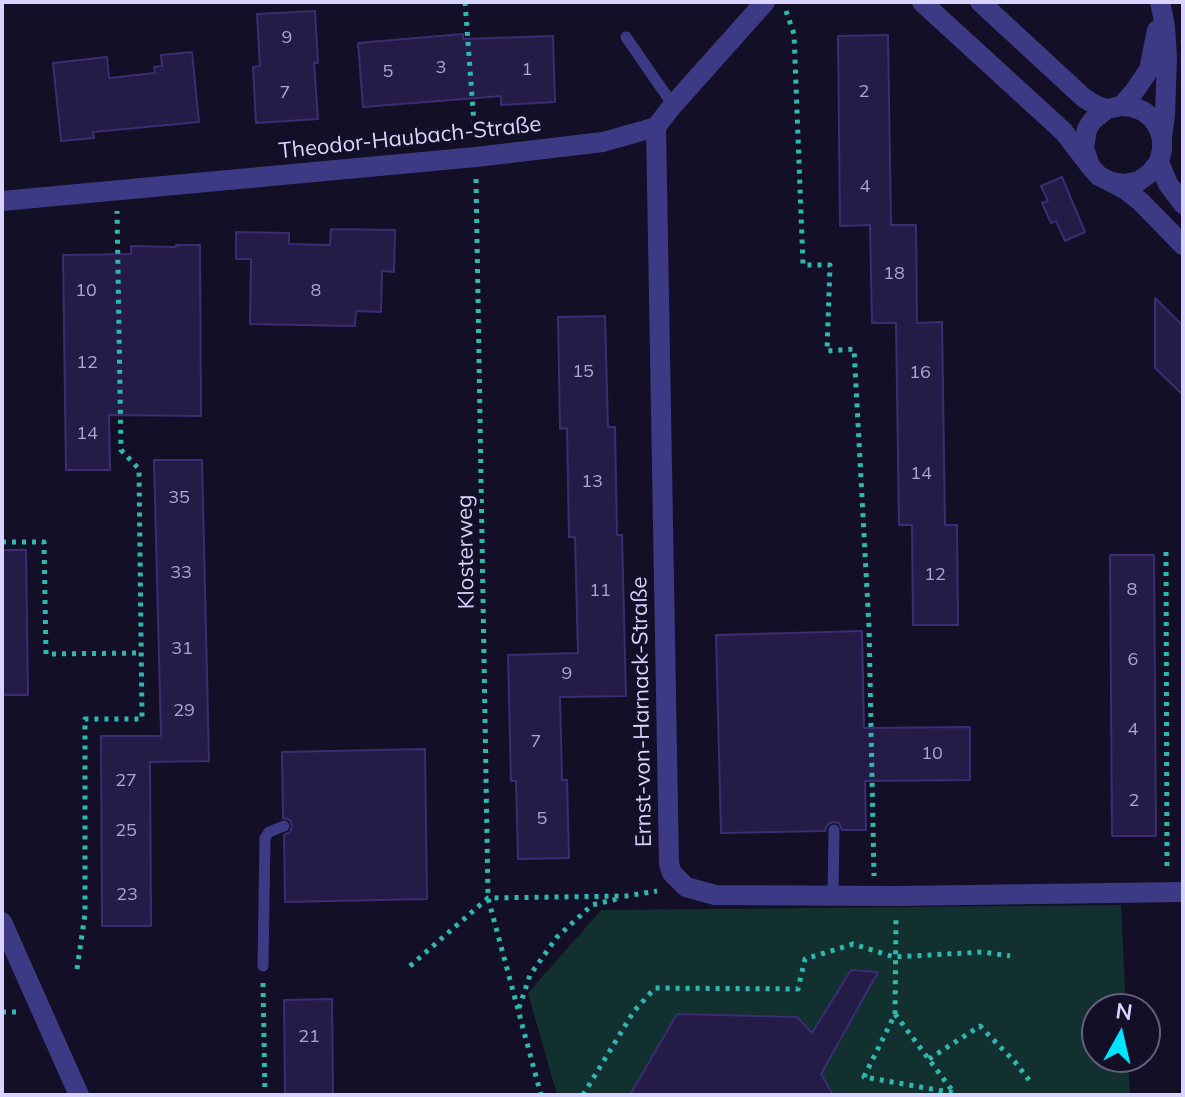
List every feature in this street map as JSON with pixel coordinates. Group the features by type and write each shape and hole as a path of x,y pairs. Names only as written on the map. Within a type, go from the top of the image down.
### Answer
{"street":[{"path":"656,127 765,2"},
{"path":"922,2 1064,132 1099,176 1141,202 1183,245"},
{"path":"980,2 1084,98 1097,106 1132,107 1143,111 1152,118 1162,138"},
{"path":"1090,166 1084,148 1087,129 1092,121 1133,93 1149,70 1160,2"},
{"path":"1111,182 1125,184 1139,181 1159,162 1167,58 1160,2"},
{"name":"Theodor-Haubach-Straße","path":"2,201 476,157 603,142 656,127"},
{"name":"Ernst-von-Harnack-Straße","path":"656,127 669,864 672,873 686,887"},
{"path":"1159,162 1168,184 1183,204"},
{"path":"686,887 715,895 1175,892"},
{"path":"2,922 79,1095"}],"lane":[{"path":"626,37 673,105"},
{"path":"263,966 265,838 269,832 284,826"},
{"path":"833,896 834,830"}],"path":[{"name":"Klosterweg","path":"465,2 476,157 488,898 541,1095"},
{"path":"784,2 794,34 803,265 830,265 827,351 854,349 869,627 874,896"},
{"path":"77,969 85,914 85,719 142,719 139,469 121,450 117,190"},
{"path":"2,542 44,542 46,654 141,653"},
{"path":"1166,552 1175,892"},
{"path":"518,1008 530,975 557,937 592,905 626,896 686,887"},
{"path":"410,966 488,898 626,896"},
{"path":"896,896 895,1014 864,1077 956,1094"},
{"path":"583,1095 634,1011 655,988 798,989 805,959 853,944 894,957 983,952 1010,956"},
{"path":"263,966 265,1095"},
{"path":"895,1014 956,1094"},
{"path":"929,1059 980,1026 1029,1080"}],"green space":[{"path":"1121,905 1125,993 1081,993 1081,1073 1129,1073 1130,1095 557,1095 528,993 601,910"}],"building":[{"path":"315,11 318,63 314,63 318,119 256,123 253,67 260,66 257,14"},
{"path":"463,34 463,39 553,36 555,102 501,105 501,96 363,107 358,43"},
{"path":"888,35 891,225 916,225 917,323 942,322 945,525 957,525 958,625 913,625 912,525 899,525 896,323 872,323 870,225 840,226 838,36"},
{"path":"192,52 199,122 93,132 94,138 61,141 53,63 107,57 109,78 155,73 154,67 162,66 161,55"},
{"path":"1062,177 1085,232 1065,241 1056,221 1051,223 1042,203 1048,201 1041,186"},
{"path":"331,229 395,230 394,272 382,271 381,312 356,311 355,326 250,324 251,259 236,259 236,232 289,233 289,244 330,245"},
{"path":"200,245 201,416 109,415 110,470 66,470 63,255 131,254 131,246"},
{"path":"1155,298 1183,326 1183,395 1155,368"},
{"path":"605,316 608,427 615,427 617,535 622,535 626,696 560,697 562,780 567,780 569,858 518,859 516,781 511,781 508,655 578,653 575,537 569,537 567,428 560,429 558,317"},
{"path":"154,460 202,460 209,761 150,762 151,926 102,926 101,736 161,736"},
{"path":"2,550 26,550 28,695 2,695"},
{"path":"1110,555 1154,555 1156,836 1112,836"},
{"path":"862,631 864,728 970,727 970,780 865,781 866,830 842,830 839,823 833,822 827,825 825,831 721,833 716,635"},
{"path":"425,749 427,899 285,902 284,835 290,832 292,826 290,820 283,818 282,752"},
{"path":"851,970 878,972 821,1074 833,1095 630,1095 677,1014 797,1017 812,1033"},
{"path":"332,999 333,1095 285,1095 284,1000"}]}
